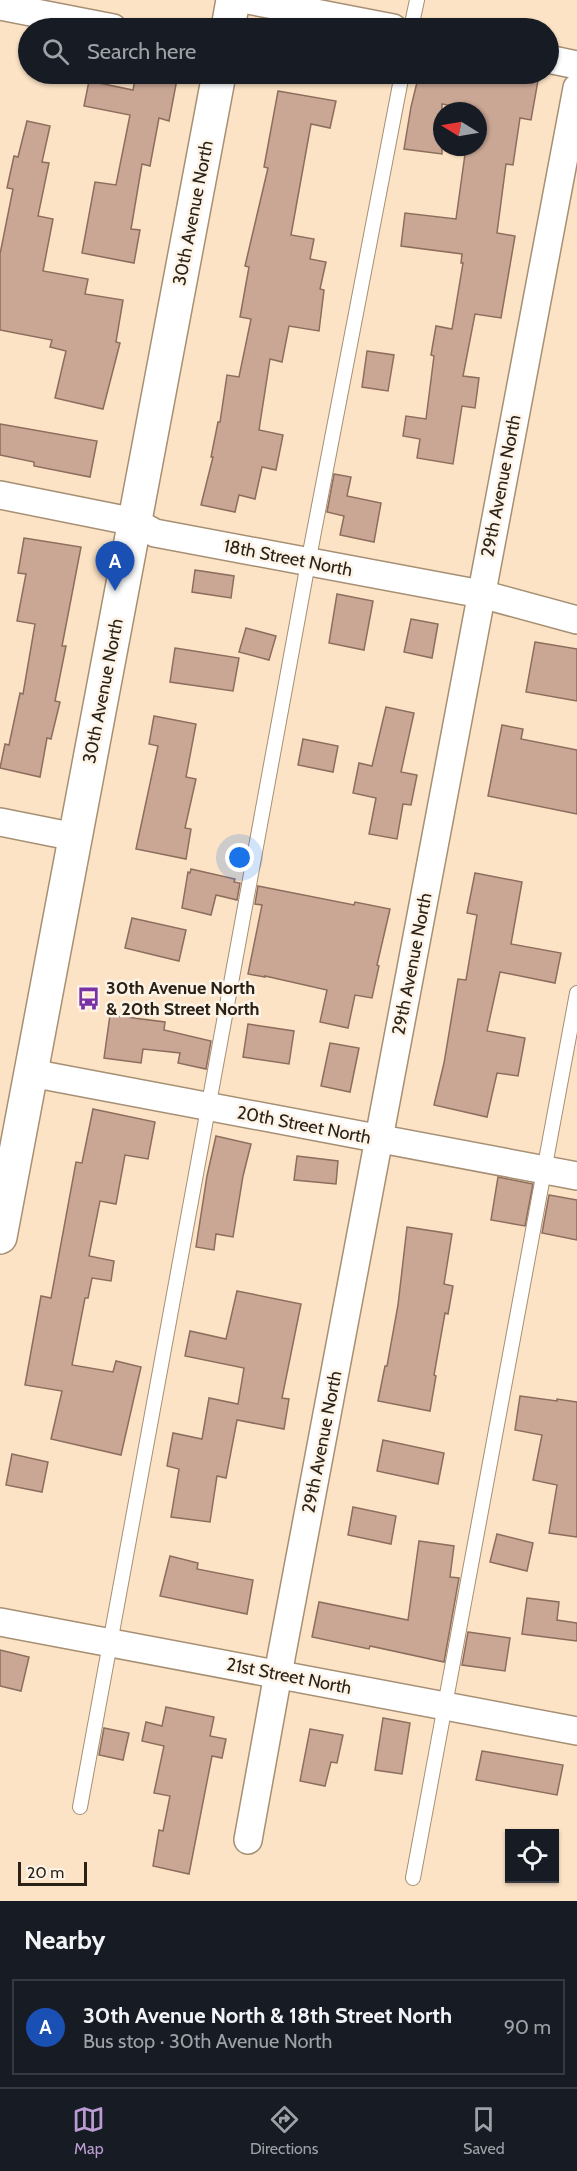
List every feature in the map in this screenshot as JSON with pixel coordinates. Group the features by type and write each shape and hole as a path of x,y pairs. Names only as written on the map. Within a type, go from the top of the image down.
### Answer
{"street":[{"path":"230,18 233,0"},
{"path":"248,0 341,18"},
{"path":"0,6 62,18"},
{"path":"559,61 577,65"},
{"name":"30th Avenue North","path":"0,1237 6,1174 31,1073 217,84"},
{"name":"29th Avenue North","path":"248,1840 577,88"},
{"name":"18th Street North","path":"0,495 135,522 155,533 481,594 577,620"},
{"path":"0,822 75,837"},
{"name":"20th Street North","path":"31,1073 577,1176"},
{"name":"21st Street North","path":"0,1622 577,1731"}],"lane":[{"path":"413,18 417,0"},
{"path":"81,1808 308,563 400,84"},
{"path":"412,1878 577,993"}],"building":[{"path":"88,84 104,84 133,90 134,84 176,84 169,121 159,118 150,166 142,164 131,229 140,230 134,263 82,253 95,182 116,185 130,115 84,106"},
{"path":"417,84 537,84 531,120 520,118 513,165 506,164 497,233 515,236 501,318 475,314 463,376 479,378 475,408 462,406 453,464 417,458 420,439 403,436 406,416 426,419 434,356 431,355 436,326 452,329 463,263 461,263 462,254 401,246 405,213 456,219 465,156 487,156 487,102 433,102 433,153 404,149"},
{"path":"278,91 336,101 330,128 311,124 291,235 314,239 310,259 326,262 320,289 324,290 319,331 289,326 282,362 270,359 259,430 283,435 276,470 262,467 255,499 239,495 235,512 201,505 213,457 211,457 218,422 220,422 227,375 239,377 251,319 240,317 249,267 245,266 268,168 264,167"},
{"path":"27,121 50,126 42,162 49,163 38,216 53,219 43,271 88,279 85,294 123,300 116,342 120,343 103,409 55,398 66,351 50,347 52,340 0,330 0,254 13,189 7,188 14,156 18,157"},
{"path":"367,351 394,355 388,391 362,387"},
{"path":"0,424 97,441 90,477 34,466 34,462 0,455"},
{"path":"334,474 351,477 347,496 381,503 374,542 340,535 344,516 327,512"},
{"path":"24,538 81,547 62,646 66,646 55,701 60,702 51,739 47,738 40,777 0,768 5,744 9,745 20,693 23,694 35,624 17,621 26,574 18,573"},
{"path":"195,570 234,576 231,598 192,592"},
{"path":"337,594 373,601 364,650 329,643"},
{"path":"411,619 438,624 432,658 404,652"},
{"path":"246,628 276,636 269,660 239,652"},
{"path":"535,642 577,649 577,701 526,692"},
{"path":"175,648 239,658 233,691 170,682"},
{"path":"386,707 414,713 401,772 417,775 411,805 403,804 397,839 369,834 376,798 353,793 359,763 372,766"},
{"path":"154,716 196,724 186,777 196,779 185,828 191,829 186,859 136,849 158,746 149,744"},
{"path":"502,725 523,729 521,739 577,750 577,814 488,796"},
{"path":"303,739 338,746 333,772 298,765"},
{"path":"191,869 235,879 234,882 240,883 237,900 216,895 211,915 182,908 188,872 190,873"},
{"path":"475,873 522,882 511,944 561,953 555,983 500,972 487,1031 525,1038 518,1076 497,1073 487,1117 434,1105 444,1063 458,979 466,980 477,915 467,913"},
{"path":"258,886 354,905 355,902 390,909 372,998 355,995 348,1028 320,1022 327,990 248,974 262,905 255,904"},
{"path":"132,918 186,930 179,961 125,948"},
{"path":"110,1015 165,1022 164,1030 211,1041 206,1069 178,1063 180,1053 143,1049 141,1063 104,1058"},
{"path":"248,1024 294,1031 289,1064 243,1057"},
{"path":"330,1043 359,1048 350,1092 321,1086"},
{"path":"93,1109 155,1122 148,1159 125,1155 116,1204 100,1201 89,1256 114,1261 111,1281 92,1278 88,1298 85,1298 72,1365 113,1372 116,1361 141,1367 121,1455 51,1439 62,1391 25,1385 41,1296 51,1298 76,1162 82,1163"},
{"path":"216,1136 251,1144 233,1237 216,1234 214,1250 196,1247"},
{"path":"297,1156 338,1161 336,1184 294,1180"},
{"path":"498,1177 533,1184 525,1226 491,1220"},
{"path":"549,1195 577,1200 577,1240 542,1233"},
{"path":"407,1227 452,1234 444,1284 453,1286 448,1314 445,1313 430,1411 378,1401 398,1305"},
{"path":"237,1291 301,1304 282,1398 289,1399 284,1429 237,1420 226,1478 217,1476 210,1522 171,1517 179,1469 167,1466 173,1433 202,1439 209,1398 238,1404 244,1368 185,1356 190,1331 226,1339"},
{"path":"520,1396 577,1402 577,1537 549,1533 557,1485 533,1480 542,1435 515,1430"},
{"path":"383,1440 444,1453 438,1484 377,1471"},
{"path":"12,1454 48,1462 42,1492 6,1485"},
{"path":"353,1507 396,1516 391,1544 348,1535"},
{"path":"497,1534 533,1543 527,1571 490,1562"},
{"path":"419,1541 454,1546 450,1577 459,1578 444,1662 370,1646 369,1649 312,1637 319,1602 408,1620"},
{"path":"170,1556 198,1563 197,1569 253,1580 247,1614 160,1596"},
{"path":"527,1598 559,1602 557,1620 577,1623 577,1641 522,1634"},
{"path":"468,1632 510,1638 505,1671 462,1665"},
{"path":"0,1650 29,1657 21,1691 0,1686"},
{"path":"166,1707 214,1717 210,1736 226,1739 222,1758 212,1756 189,1874 153,1866 159,1830 163,1831 170,1796 154,1793 164,1746 142,1741 146,1722 162,1726"},
{"path":"383,1718 410,1723 402,1774 375,1770"},
{"path":"104,1728 129,1733 123,1760 99,1755"},
{"path":"310,1729 343,1735 337,1763 331,1762 325,1786 300,1781"},
{"path":"482,1751 563,1765 557,1795 476,1780"}],"place":[{"name":"30th Avenue North & 18th Street North","path":"115,591"},
{"name":"30th Avenue North & 20th Street North","path":"88,998"}]}
